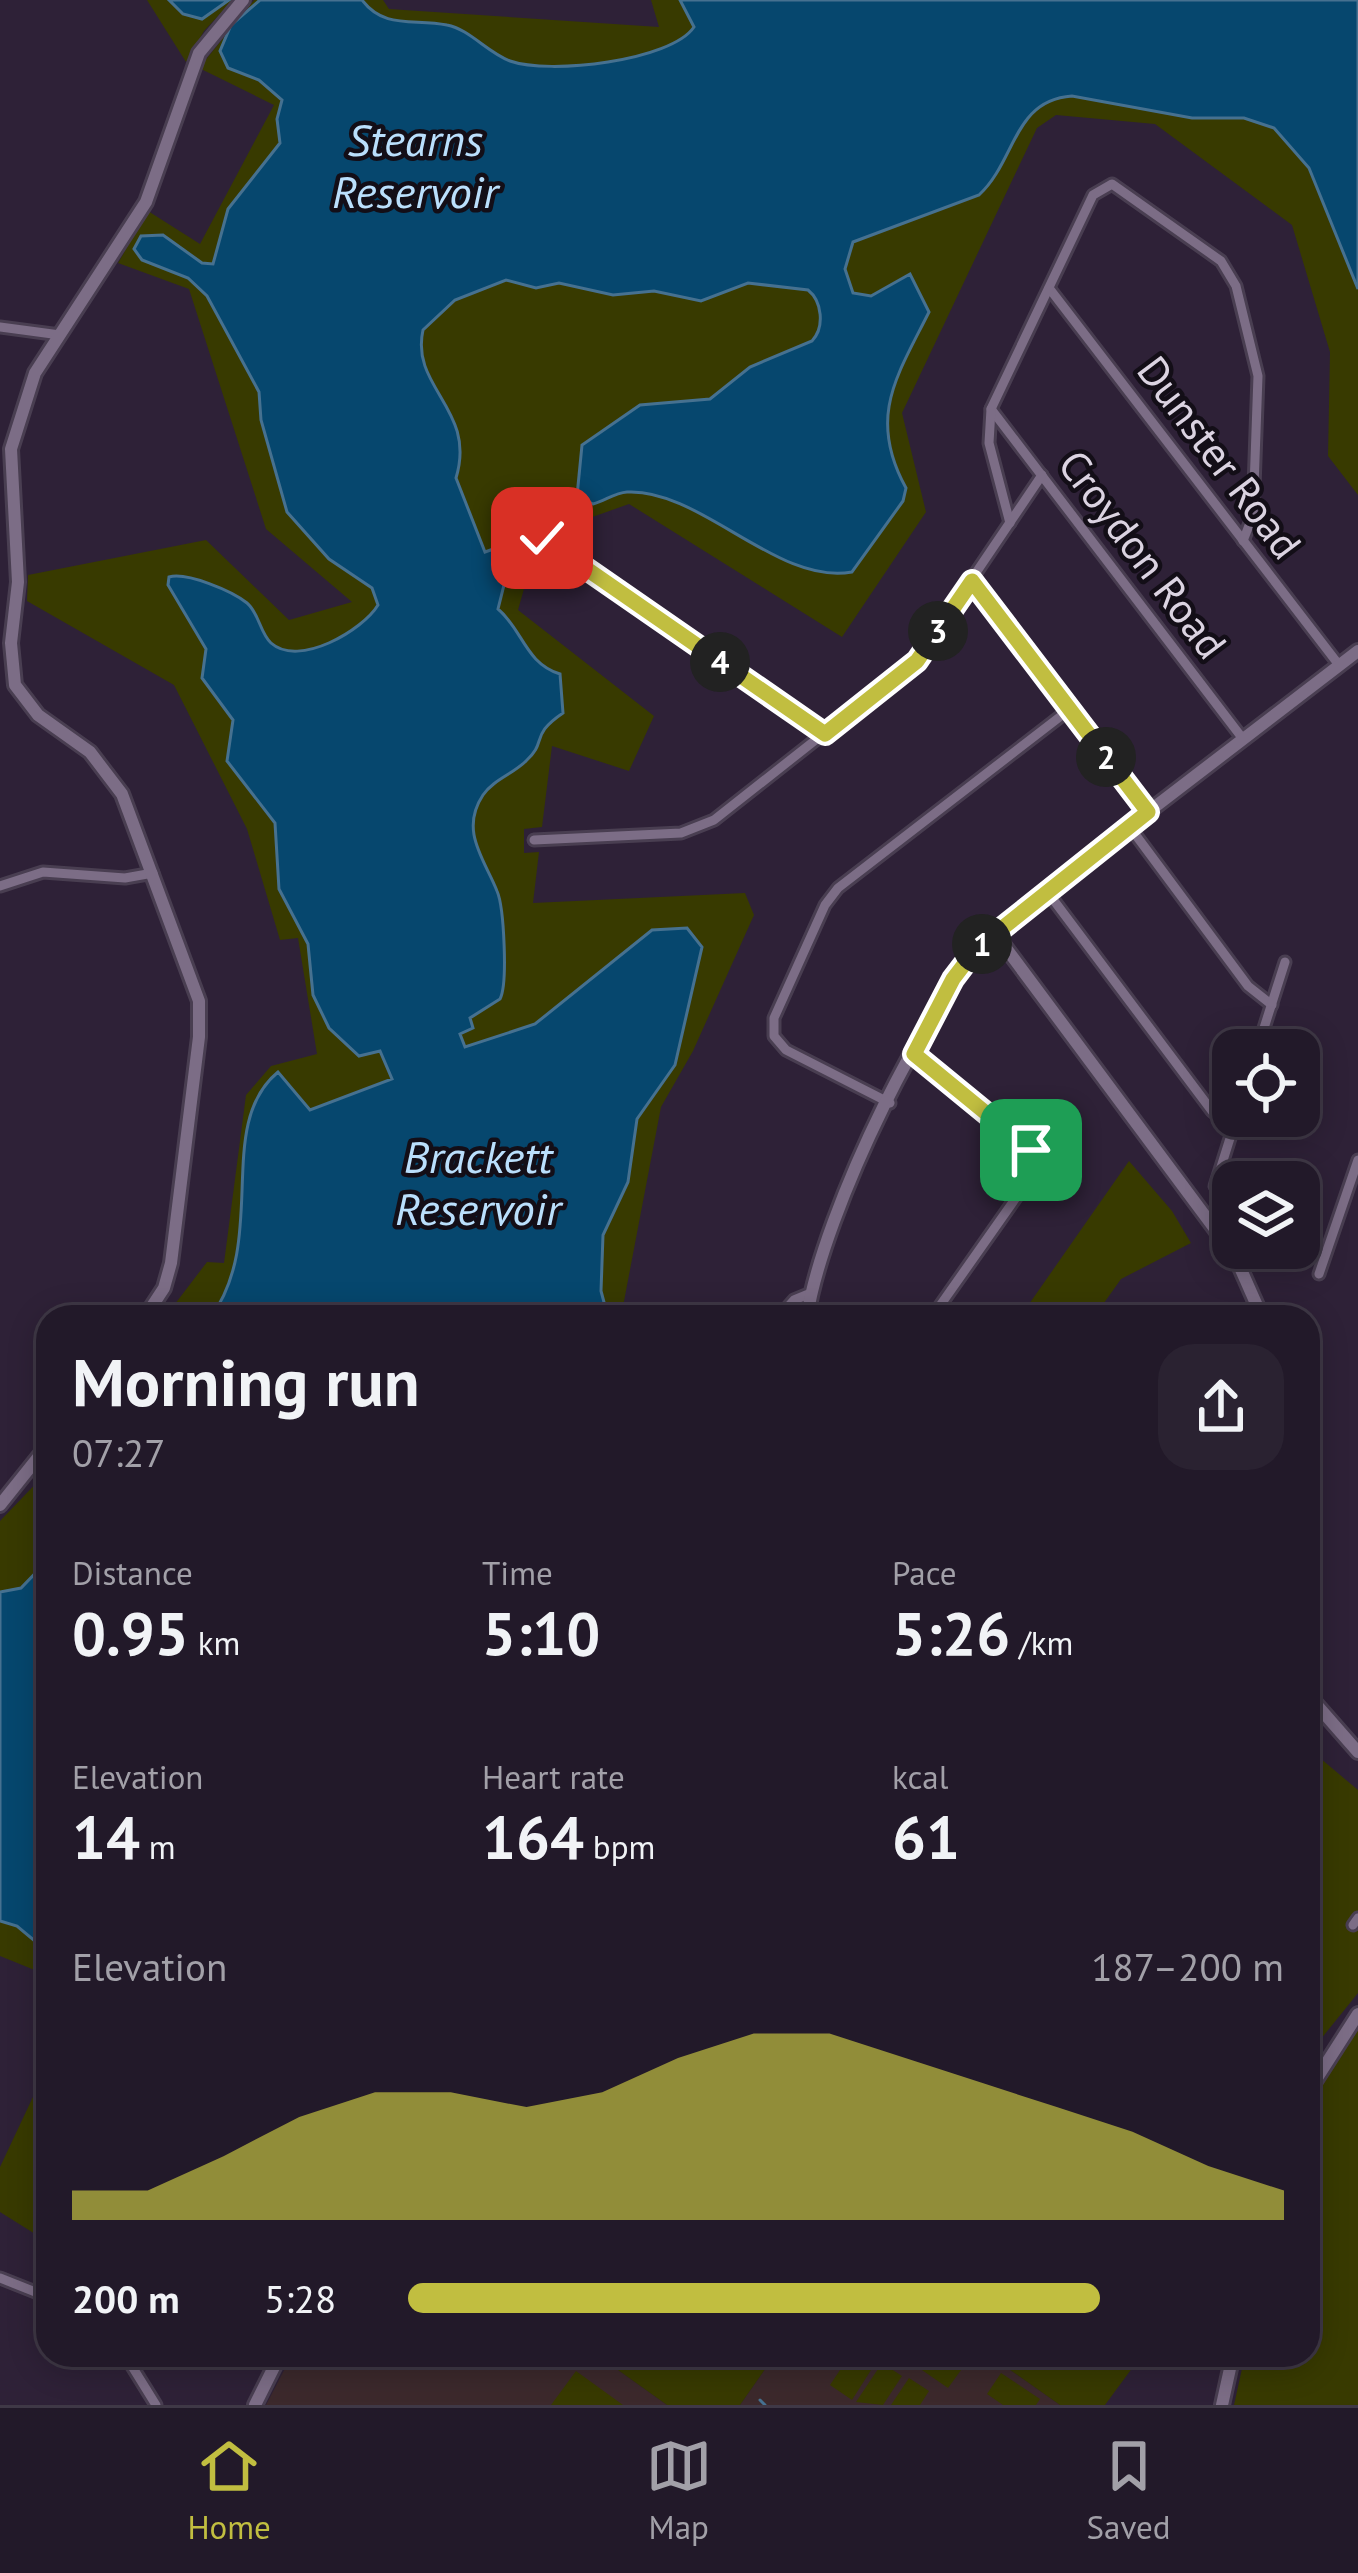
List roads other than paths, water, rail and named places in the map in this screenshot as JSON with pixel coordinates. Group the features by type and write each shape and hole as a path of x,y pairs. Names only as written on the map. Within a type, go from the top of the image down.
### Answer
{"street":[{"path":"153,1305 171,1263 200,1024 196,990 129,806 106,771 29,707 15,685 11,643 18,582 6,449 28,386 146,202 199,53 243,0"},
{"path":"1010,523 989,443 991,410 1093,195 1106,184 1122,188 1226,267 1258,364 1253,515 1243,541"},
{"name":"Dunster Road","path":"1049,288 1339,665"},
{"path":"0,326 60,335"},
{"name":"Croydon Road","path":"991,410 1243,739"},
{"path":"534,840 699,828 917,661 1042,476"},
{"path":"542,538 825,734"},
{"path":"972,581 1148,812"},
{"path":"809,1305 834,1218 960,967 1046,890 1358,651"},
{"path":"890,1102 786,1050 774,1036 774,1018 824,905 838,888 1070,709"},
{"path":"1129,826 1248,986 1272,1004"},
{"path":"0,886 43,872 125,878 155,873"},
{"path":"1046,890 1212,1111"},
{"path":"994,932 1235,1256 1257,1305"},
{"path":"1264,1029 1285,962"},
{"path":"914,1054 1027,1145 1037,1160 1032,1175 940,1305"},
{"path":"1319,1274 1358,1160"},
{"path":"790,1305 811,1293"},
{"path":"0,1504 36,1460"},
{"path":"1320,1709 1358,1752"},
{"path":"1320,2073 1358,2014"},
{"path":"0,2278 36,2292"},
{"path":"132,2367 156,2405"},
{"path":"255,2405 274,2367"},
{"path":"1222,2405 1230,2367"}],"water":[{"path":"169,0 229,0 202,19 183,14"},
{"name":"Stearns Reservoir","path":"260,0 362,0 380,16 455,27 510,61 552,66 608,62 681,39 694,27 680,0 1358,0 1358,289 1309,168 1274,128 1244,118 1192,118 1072,96 1053,100 1026,120 979,195 853,242 845,269 853,293 871,296 910,274 929,312 897,377 888,418 894,463 906,488 903,501 852,572 796,565 655,495 627,492 593,504 577,496 582,445 640,405 710,399 750,367 812,341 820,314 808,290 748,283 701,301 654,291 613,295 559,283 536,288 506,280 455,300 423,330 426,368 458,434 456,478 485,552 499,547 511,557 498,609 539,662 560,674 563,713 546,727 533,754 487,790 476,808 476,845 499,900 504,978 500,999 470,1018 473,1028 460,1034 465,1047 535,1024 652,930 687,928 702,947 675,1065 637,1119 628,1182 603,1235 605,1305 218,1305 237,1252 244,1152 259,1094 278,1072 310,1110 392,1079 380,1051 359,1056 329,1028 313,995 308,944 279,889 275,823 227,761 233,720 202,678 206,649 168,585 169,577 187,577 231,593 251,607 264,634 283,650 329,643 359,625 378,605 372,588 329,559 287,512 261,420 259,392 207,296 188,278 142,260 134,249 141,236 163,235 202,263 213,264 228,209 280,143 277,119 282,100 259,80 228,68 220,51 231,25"},
{"path":"36,1572 36,1942 17,1926 0,1921 0,1592 21,1588"}],"waterway":[{"path":"760,2400 765,2405"}],"water label":[{"name":"Brackett Reservoir","path":"478,1182"}]}
